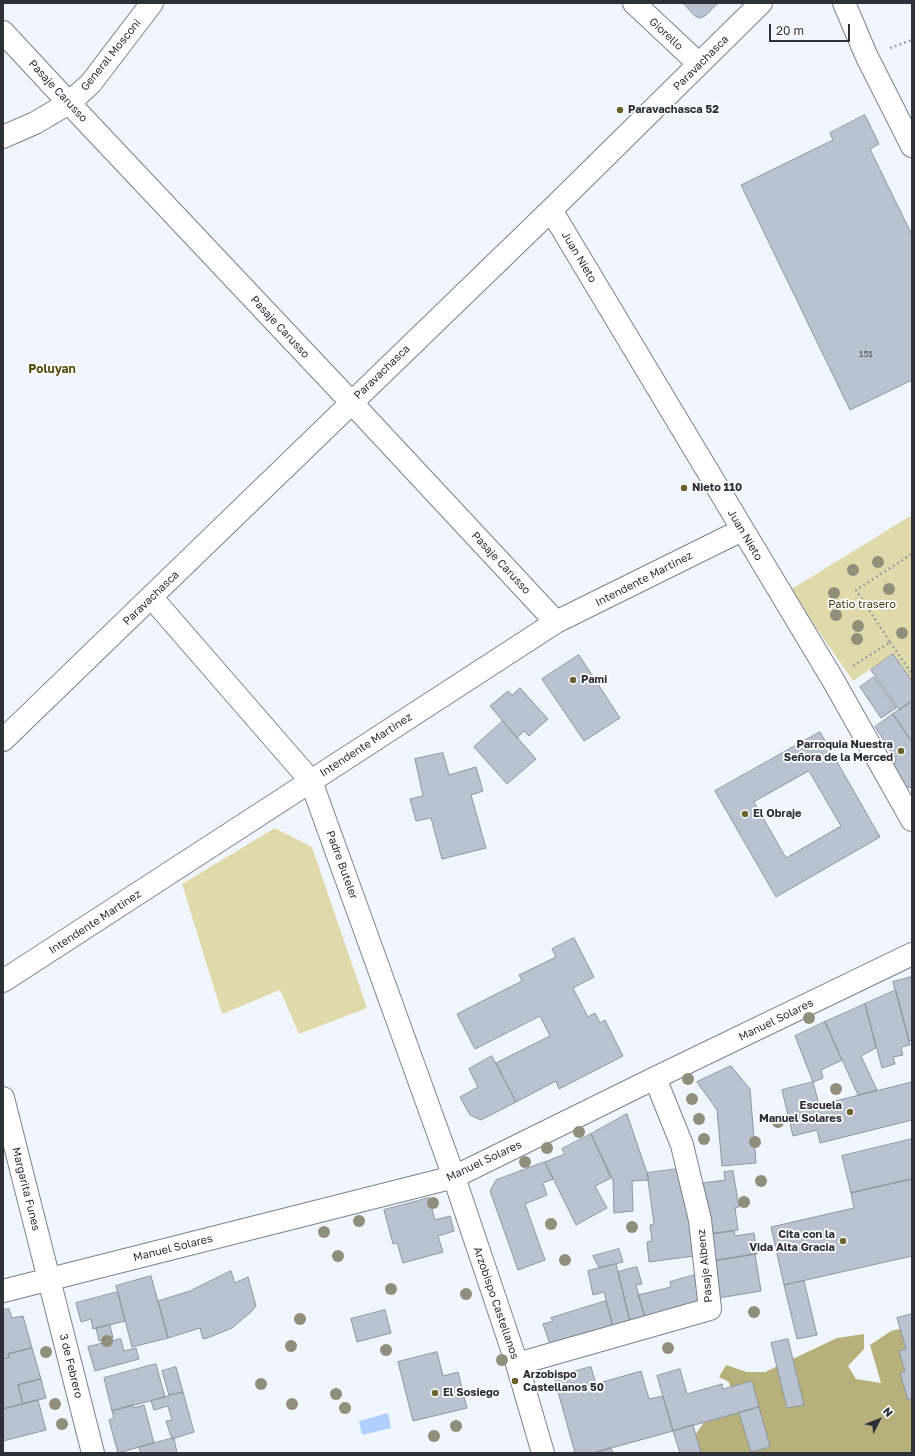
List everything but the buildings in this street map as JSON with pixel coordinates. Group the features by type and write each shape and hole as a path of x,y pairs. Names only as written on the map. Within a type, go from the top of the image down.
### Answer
{"street":[{"name":"General Mosconi","path":"3,137 35,123 68,103 91,83 152,3"},
{"name":"Giorello","path":"634,3 699,64"},
{"name":"Paravachasca","path":"3,740 152,598 351,402 551,210 761,3"},
{"path":"844,3 867,57 912,146"},
{"name":"Pasaje Carusso","path":"3,32 556,622"},
{"name":"Juan Nieto","path":"551,210 833,680 912,820"},
{"name":"Intendente Martinez","path":"3,981 556,622 742,530"},
{"name":"Padre Buteler","path":"152,598 311,781 454,1177"},
{"name":"Manuel Solares","path":"3,1291 454,1177 654,1078 912,954"},
{"name":"Pasaje Albenz","path":"517,1364 710,1309 699,1212 682,1145 654,1078"},
{"name":"Margarita Funes","path":"3,1098 49,1280"},
{"name":"Arzobispo Castellanos","path":"454,1177 517,1364 543,1453"},
{"name":"3 de Febrero","path":"49,1280 93,1453"}],"path":[{"path":"903,44 912,40"},
{"path":"912,554 856,590 912,674"},
{"path":"833,680 890,642"}],"green space":[{"name":"Patio trasero","path":"912,515 912,681 893,654 853,681 790,590"},
{"path":"275,828 312,847 367,1008 299,1034 280,990 222,1014 182,884"}],"shaded area":[{"path":"908,1327 912,1342 912,1453 679,1453 684,1451 713,1409 733,1398 729,1382 719,1377 726,1365 747,1372 765,1372 837,1338 864,1334 864,1349 848,1366 856,1379 881,1383 870,1345 891,1331"}],"water":[{"path":"388,1413 391,1428 362,1435 359,1421"}],"place":[{"name":"Paravachasca 52","path":"620,110"},
{"name":"Nieto 110","path":"684,488"},
{"name":"Pami","path":"573,680"},
{"name":"Parroquia Nuestra Señora de la Merced","path":"901,751"},
{"name":"El Obraje","path":"745,814"},
{"name":"Escuela Manuel Solares","path":"850,1112"},
{"name":"Cita con la Vida Alta Gracia","path":"843,1241"},
{"name":"Arzobispo Castellanos 50","path":"515,1381"},
{"name":"El Sosiego","path":"435,1393"}],"district":[{"name":"Poluyan","path":"52,369"}]}
